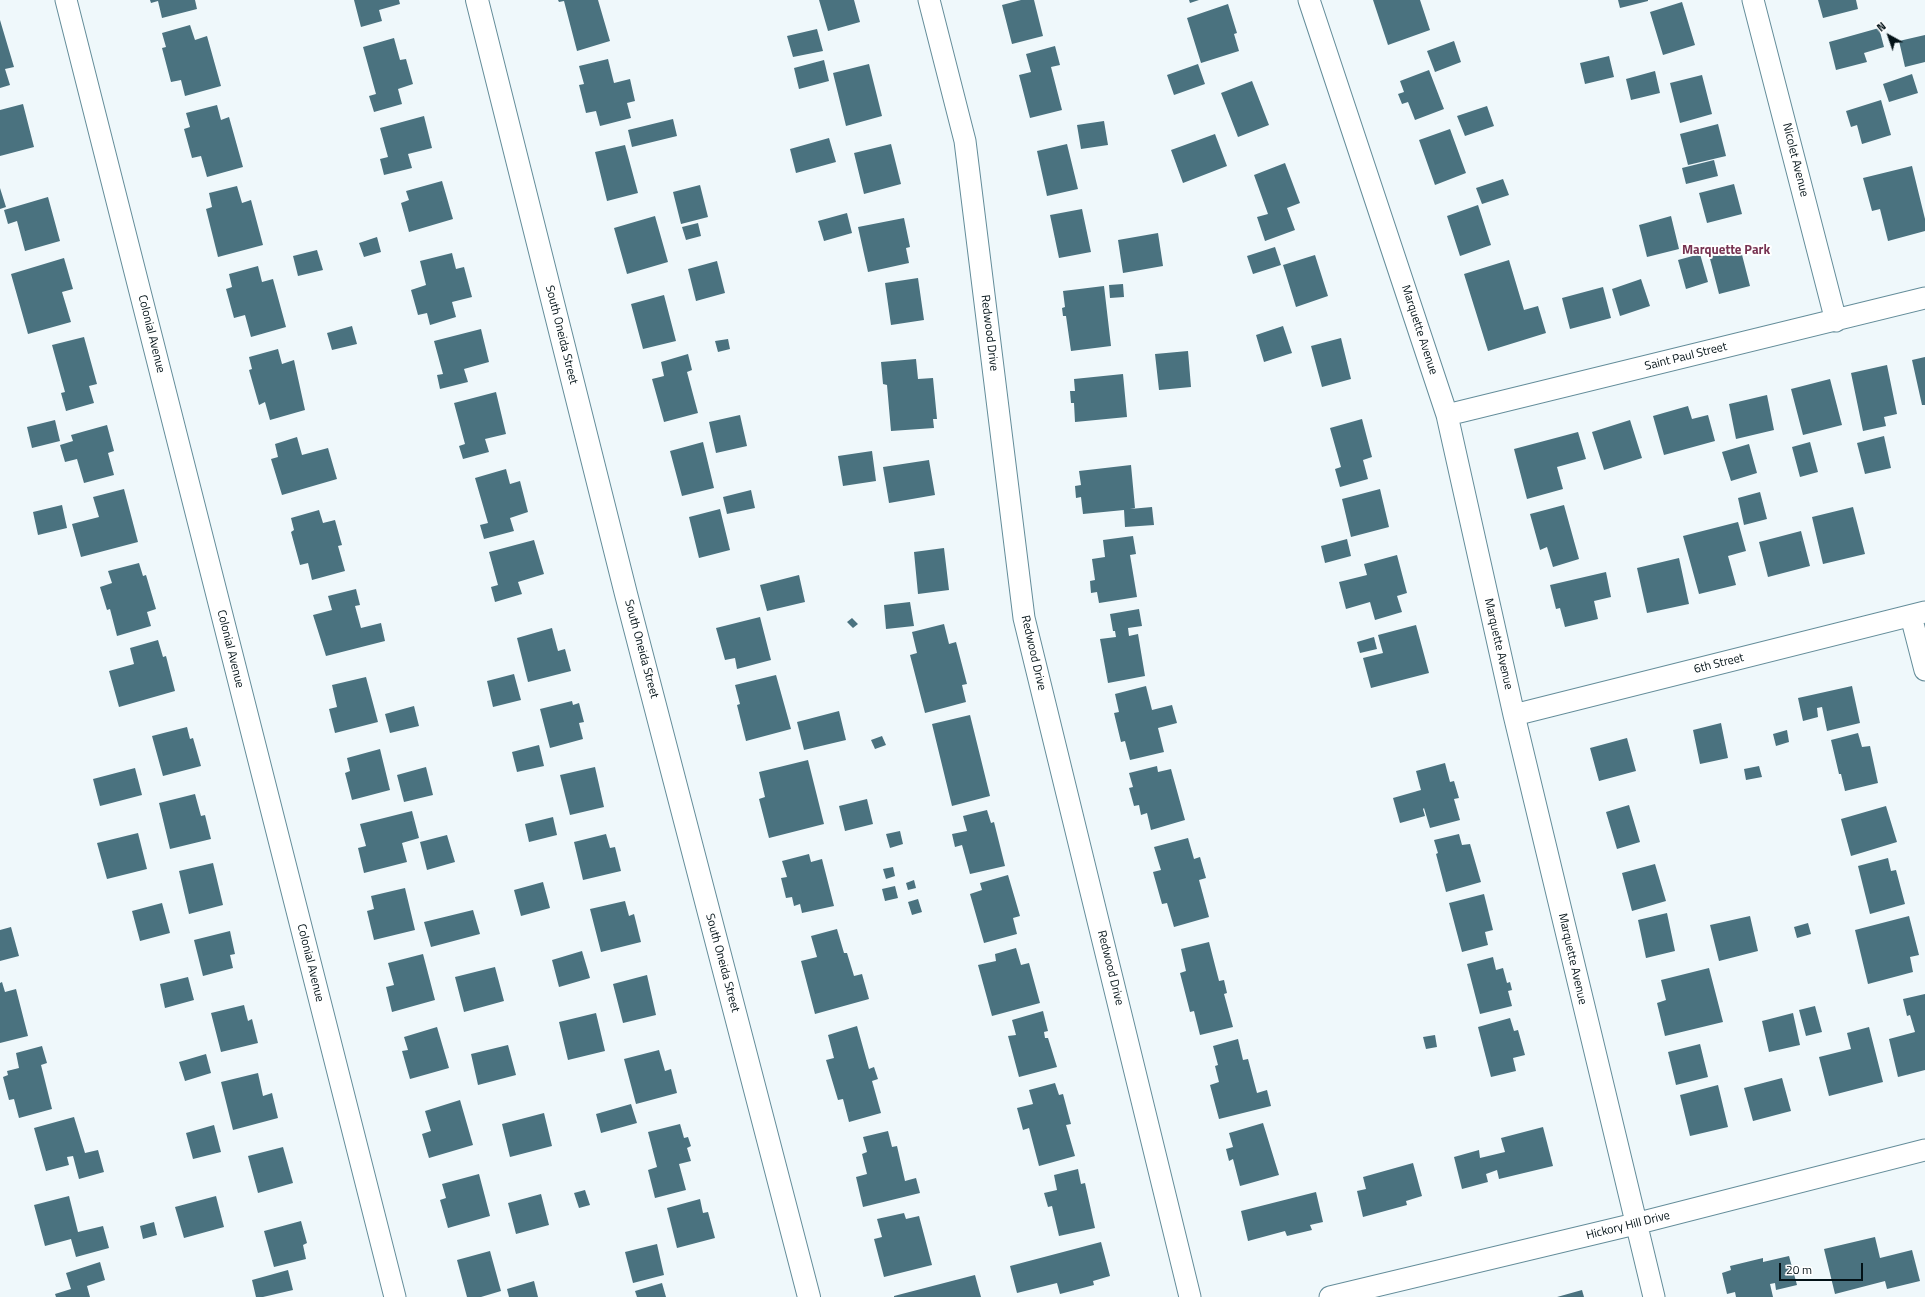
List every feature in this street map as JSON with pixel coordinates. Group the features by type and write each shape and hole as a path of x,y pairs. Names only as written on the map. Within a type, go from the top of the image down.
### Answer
{"street":[{"name":"Colonial Avenue","path":"66,0 395,1297"},
{"name":"South Oneida Street","path":"477,0 624,586 809,1297"},
{"name":"Redwood Drive","path":"929,0 965,141 1024,618 1190,1297"},
{"name":"Marquette Avenue","path":"1309,0 1447,415 1514,715 1635,1224 1654,1297"},
{"name":"Nicolet Avenue","path":"1753,0 1836,321"},
{"name":"Saint Paul Street","path":"1447,415 1925,298"},
{"name":"6th Street","path":"1514,715 1918,614"},
{"path":"1918,614 1925,670"},
{"name":"Hickory Hill Drive","path":"1330,1297 1635,1224 1925,1150"}],"building":[{"path":"150,0 195,0 197,9 162,18 158,1 151,3"},
{"path":"354,0 399,0 400,4 379,10 382,21 361,27"},
{"path":"558,0 598,0 610,41 577,51 564,1 559,2"},
{"path":"819,0 854,0 860,22 828,31"},
{"path":"1021,0 1034,0 1043,36 1012,44 1002,5"},
{"path":"1189,0 1199,0 1190,3"},
{"path":"1373,0 1420,0 1430,30 1388,45"},
{"path":"1618,0 1648,0 1648,1 1620,8"},
{"path":"1818,0 1856,0 1858,9 1823,18"},
{"path":"1682,2 1695,45 1663,55 1650,12"},
{"path":"1228,4 1237,33 1234,34 1239,51 1201,63 1187,18"},
{"path":"0,20 14,67 5,69 10,85 0,88"},
{"path":"190,25 195,40 207,36 221,86 185,96 181,80 171,82 162,48 166,47 162,33"},
{"path":"1879,28 1884,47 1864,53 1867,62 1836,70 1829,42"},
{"path":"817,29 823,51 793,57 787,36"},
{"path":"1925,35 1925,62 1905,67 1899,41"},
{"path":"394,38 400,60 406,59 413,84 398,89 402,104 374,112 369,96 376,94 363,47"},
{"path":"1454,41 1461,62 1435,72 1427,51"},
{"path":"1055,46 1060,65 1051,67 1062,110 1030,118 1019,75 1031,72 1026,54"},
{"path":"1609,56 1614,77 1585,84 1580,63"},
{"path":"608,59 614,83 630,79 635,101 627,103 631,118 600,126 596,111 586,113 579,85 584,84 579,66"},
{"path":"824,60 829,81 799,89 794,68"},
{"path":"869,64 882,116 846,126 833,73"},
{"path":"1198,64 1205,84 1174,95 1167,75"},
{"path":"1429,70 1444,109 1415,120 1408,102 1402,104 1398,94 1404,92 1400,81"},
{"path":"1655,71 1660,93 1631,100 1626,79"},
{"path":"1912,74 1918,93 1889,102 1883,84"},
{"path":"1702,75 1712,114 1680,123 1670,83"},
{"path":"1252,81 1269,125 1238,137 1221,93"},
{"path":"1881,100 1891,135 1862,144 1857,125 1851,127 1846,111"},
{"path":"23,104 34,147 0,156 0,110"},
{"path":"217,105 221,120 229,117 243,167 207,177 201,156 192,158 184,129 190,127 186,113"},
{"path":"1487,106 1494,126 1465,136 1457,116"},
{"path":"424,116 432,148 408,154 412,168 384,175 380,159 388,157 380,128"},
{"path":"673,119 677,136 632,147 628,130"},
{"path":"1104,121 1108,145 1081,149 1077,125"},
{"path":"1718,124 1726,156 1688,165 1680,134"},
{"path":"1450,129 1466,173 1435,185 1419,140"},
{"path":"1215,134 1227,166 1183,183 1171,150"},
{"path":"829,138 836,162 796,173 790,149"},
{"path":"891,144 901,184 864,194 854,153"},
{"path":"1067,144 1078,189 1047,196 1037,151"},
{"path":"625,145 638,193 607,201 595,152"},
{"path":"1714,160 1718,176 1686,184 1682,168"},
{"path":"1285,163 1300,203 1287,208 1295,230 1265,241 1257,217 1268,214 1254,175"},
{"path":"1912,166 1925,219 1925,231 1888,241 1880,209 1872,211 1863,178"},
{"path":"1503,179 1509,195 1482,204 1476,188"},
{"path":"442,181 453,219 409,232 401,203 409,200 406,191"},
{"path":"1734,184 1742,214 1707,223 1699,193"},
{"path":"700,185 708,217 681,224 673,192"},
{"path":"237,186 242,203 251,200 263,245 218,257 206,209 212,207 209,193"},
{"path":"0,188 6,207 0,209"},
{"path":"48,197 60,241 25,251 17,221 8,224 4,210"},
{"path":"1478,205 1491,245 1460,256 1447,216"},
{"path":"1082,209 1091,252 1059,258 1050,215"},
{"path":"847,213 852,233 824,241 818,221"},
{"path":"655,216 668,262 627,274 614,228"},
{"path":"1671,216 1679,249 1647,257 1639,225"},
{"path":"904,218 910,247 906,248 909,263 868,272 858,227"},
{"path":"698,223 701,236 686,240 682,227"},
{"path":"1158,233 1163,266 1123,273 1118,240"},
{"path":"377,237 381,252 364,257 359,243"},
{"path":"1275,247 1281,265 1253,274 1247,256"},
{"path":"1740,247 1750,286 1719,294 1709,255"},
{"path":"317,250 323,270 298,276 293,256"},
{"path":"452,253 456,269 464,267 472,297 452,302 456,317 430,325 427,313 418,315 411,290 426,285 420,261"},
{"path":"1700,254 1708,282 1686,289 1678,260"},
{"path":"1315,255 1328,296 1296,307 1283,265"},
{"path":"64,258 73,289 62,292 71,322 28,334 11,274"},
{"path":"1509,260 1524,310 1538,306 1546,333 1488,351 1464,274"},
{"path":"717,261 725,293 696,301 688,269"},
{"path":"258,266 262,282 273,279 286,327 251,337 245,315 234,318 226,289 232,287 229,274"},
{"path":"918,278 924,320 891,325 885,283"},
{"path":"1641,279 1650,306 1620,316 1612,289"},
{"path":"1123,284 1124,297 1110,298 1109,285"},
{"path":"1104,286 1111,346 1071,351 1066,316 1063,316 1062,308 1065,307 1063,291"},
{"path":"1603,287 1611,318 1570,329 1562,298"},
{"path":"664,295 676,341 643,349 631,304"},
{"path":"352,326 357,344 332,350 327,333"},
{"path":"1283,326 1292,353 1264,362 1256,335"},
{"path":"481,329 489,362 464,369 468,382 440,389 437,375 443,374 434,341"},
{"path":"84,337 97,384 89,386 94,403 66,411 61,393 65,392 52,345"},
{"path":"1341,338 1351,379 1322,387 1311,346"},
{"path":"728,339 730,349 718,352 715,341"},
{"path":"278,349 282,364 294,360 305,410 270,420 265,402 259,405 249,370 252,369 249,357"},
{"path":"1188,351 1191,387 1159,390 1155,354"},
{"path":"688,354 692,370 687,372 698,413 664,422 652,379 664,376 661,362"},
{"path":"1925,357 1925,405 1922,405 1912,360"},
{"path":"916,359 918,379 933,378 937,419 933,419 934,428 891,431 887,385 883,384 881,362"},
{"path":"1887,365 1897,414 1884,417 1886,426 1863,431 1851,373"},
{"path":"1123,374 1127,417 1075,422 1074,403 1071,403 1070,391 1075,391 1074,379"},
{"path":"1830,379 1842,425 1803,435 1791,389"},
{"path":"496,392 506,434 485,439 489,452 463,459 459,446 465,444 454,403"},
{"path":"1767,395 1774,430 1736,439 1729,404"},
{"path":"1688,406 1692,419 1708,415 1715,441 1664,455 1653,416"},
{"path":"740,415 747,446 716,453 709,422"},
{"path":"1362,419 1372,457 1363,460 1368,479 1340,487 1335,469 1341,467 1330,428"},
{"path":"55,420 60,441 32,448 27,427"},
{"path":"1630,420 1642,458 1604,470 1592,432"},
{"path":"107,425 114,451 108,453 114,475 84,483 77,459 65,462 60,445 73,441 71,435"},
{"path":"1578,432 1586,459 1557,467 1563,489 1527,499 1514,449"},
{"path":"1884,436 1891,468 1865,474 1857,443"},
{"path":"297,437 302,455 328,448 337,479 282,495 271,459 278,457 275,444"},
{"path":"703,442 714,488 682,496 670,451"},
{"path":"1810,442 1818,472 1800,477 1792,447"},
{"path":"1749,444 1757,473 1731,481 1722,452"},
{"path":"872,451 876,481 843,486 838,456"},
{"path":"929,460 935,495 889,503 883,467"},
{"path":"1131,465 1135,508 1130,509 1152,507 1154,525 1125,527 1124,510 1083,514 1081,497 1076,498 1075,486 1081,485 1079,471"},
{"path":"506,469 510,484 520,481 528,512 510,518 514,531 484,539 480,525 488,523 475,478"},
{"path":"124,489 138,542 81,557 72,524 99,517 93,497"},
{"path":"1380,489 1389,527 1351,537 1342,499"},
{"path":"751,490 755,508 727,514 723,497"},
{"path":"1760,492 1767,519 1744,525 1738,498"},
{"path":"62,505 67,528 38,535 33,512"},
{"path":"1564,505 1579,559 1553,567 1547,547 1540,550 1530,514"},
{"path":"1853,507 1865,554 1823,564 1812,517"},
{"path":"720,509 730,550 699,558 689,517"},
{"path":"319,510 323,523 335,520 342,545 338,546 345,571 312,580 308,563 300,565 291,532 294,530 291,518"},
{"path":"1738,522 1746,551 1728,556 1736,585 1699,594 1683,536"},
{"path":"1801,531 1810,566 1768,577 1759,542"},
{"path":"1133,536 1136,554 1130,555 1137,597 1099,603 1097,592 1091,593 1090,581 1095,580 1092,559 1105,557 1103,540"},
{"path":"1347,539 1351,556 1325,563 1321,546"},
{"path":"534,540 544,574 518,582 522,594 495,602 491,587 498,585 489,552"},
{"path":"944,548 949,590 918,594 914,552"},
{"path":"1397,555 1407,593 1397,596 1402,612 1375,620 1370,602 1346,609 1339,582 1367,575 1364,564"},
{"path":"1679,558 1689,604 1647,613 1637,568"},
{"path":"139,563 143,576 146,575 156,609 147,612 151,626 117,636 110,609 107,610 100,587 112,583 108,571"},
{"path":"1606,572 1611,597 1594,601 1598,619 1565,627 1560,608 1556,609 1550,585"},
{"path":"799,575 805,602 767,611 760,585"},
{"path":"356,589 360,605 355,606 361,628 381,623 385,641 326,656 313,615 332,610 328,596"},
{"path":"910,602 914,626 886,629 884,605"},
{"path":"1139,609 1142,626 1128,628 1129,636 1138,634 1145,676 1108,683 1100,639 1116,637 1115,631 1113,631 1110,614"},
{"path":"760,617 771,660 737,669 735,658 725,660 716,628"},
{"path":"852,618 858,624 853,628 847,622"},
{"path":"944,624 949,644 956,642 967,684 962,685 966,702 925,713 910,655 917,653 912,632"},
{"path":"1416,625 1429,673 1371,688 1363,658 1383,653 1378,635"},
{"path":"552,628 558,651 565,649 571,671 528,682 517,638"},
{"path":"1374,637 1377,649 1360,653 1357,642"},
{"path":"158,640 163,657 166,656 175,691 119,707 109,671 134,664 130,648"},
{"path":"514,674 521,700 493,707 487,681"},
{"path":"776,675 791,729 746,741 737,705 740,704 735,685"},
{"path":"366,677 378,722 335,733 329,709 337,707 332,685"},
{"path":"1146,686 1152,710 1172,705 1177,723 1158,728 1164,752 1130,760 1125,741 1121,742 1114,713 1119,712 1115,694"},
{"path":"1852,686 1860,723 1827,731 1822,707 1817,708 1818,717 1803,721 1798,698"},
{"path":"572,701 573,705 579,703 584,722 579,723 583,739 550,748 540,709"},
{"path":"414,706 419,726 390,733 385,714"},
{"path":"839,711 846,740 804,750 797,722"},
{"path":"970,715 990,796 952,806 932,724"},
{"path":"1721,723 1728,758 1700,764 1693,730"},
{"path":"187,727 190,739 193,738 201,766 163,776 152,736"},
{"path":"1787,730 1789,742 1776,746 1773,734"},
{"path":"1858,733 1862,747 1870,746 1878,783 1845,791 1841,774 1839,774 1831,740"},
{"path":"882,736 886,745 875,749 871,740"},
{"path":"1627,738 1636,771 1599,781 1590,748"},
{"path":"539,745 544,766 517,772 512,752"},
{"path":"380,749 390,790 352,800 345,773 350,771 347,758"},
{"path":"808,760 824,824 769,838 759,799 765,797 759,772"},
{"path":"1445,763 1450,782 1454,781 1459,798 1454,799 1460,820 1430,828 1424,808 1425,816 1400,823 1393,798 1421,790 1416,771"},
{"path":"1157,766 1158,772 1171,769 1185,820 1151,830 1147,813 1141,815 1139,805 1134,806 1129,788 1133,787 1129,773"},
{"path":"1759,766 1762,777 1746,780 1744,769"},
{"path":"426,767 433,795 404,802 397,775"},
{"path":"595,767 604,807 570,815 560,775"},
{"path":"135,768 142,795 100,806 93,779"},
{"path":"195,794 201,816 205,815 211,839 170,849 159,803"},
{"path":"867,799 873,824 845,831 839,806"},
{"path":"1629,805 1640,842 1617,849 1606,812"},
{"path":"1886,806 1897,842 1851,856 1841,819"},
{"path":"987,810 991,823 994,822 1005,866 970,874 962,845 955,847 952,834 967,831 963,816"},
{"path":"412,811 419,838 402,843 407,862 364,873 358,848 366,846 360,824"},
{"path":"553,817 557,835 529,842 525,824"},
{"path":"900,831 903,844 890,848 886,834"},
{"path":"138,833 147,869 107,879 97,843"},
{"path":"606,834 610,848 615,847 621,871 583,880 574,842"},
{"path":"1459,834 1462,845 1470,844 1481,882 1446,892 1434,840"},
{"path":"447,835 455,862 427,870 420,842"},
{"path":"1188,838 1194,859 1200,857 1206,878 1199,880 1209,917 1174,927 1167,903 1162,904 1153,872 1161,870 1154,847"},
{"path":"809,854 811,862 822,859 834,906 802,913 800,904 794,906 792,897 786,898 781,878 787,877 782,861"},
{"path":"1888,858 1891,871 1896,870 1905,904 1870,914 1858,866"},
{"path":"213,863 223,905 189,914 179,871"},
{"path":"1655,864 1666,901 1632,911 1622,873"},
{"path":"893,867 895,876 886,879 883,869"},
{"path":"1008,875 1020,916 1013,918 1017,934 984,943 970,894 982,890 980,883"},
{"path":"914,880 916,888 908,890 906,883"},
{"path":"543,882 550,908 521,916 514,890"},
{"path":"895,886 898,898 885,901 882,889"},
{"path":"405,888 415,930 374,940 367,911 374,909 371,896"},
{"path":"1484,894 1493,930 1485,932 1488,945 1462,952 1449,903"},
{"path":"918,899 922,912 912,915 908,902"},
{"path":"625,901 629,916 634,914 641,942 601,952 590,909"},
{"path":"162,903 170,933 140,941 132,911"},
{"path":"473,910 480,934 431,947 424,922"},
{"path":"1667,913 1675,951 1646,958 1638,920"},
{"path":"1750,916 1758,951 1719,961 1710,925"},
{"path":"1909,916 1919,955 1910,957 1913,972 1868,984 1855,930"},
{"path":"1808,923 1811,934 1797,938 1794,927"},
{"path":"11,927 19,956 0,961 0,930"},
{"path":"837,929 844,953 847,953 854,976 862,974 869,999 815,1014 801,961 817,957 811,936"},
{"path":"230,931 235,954 230,955 233,968 203,976 194,940"},
{"path":"1209,942 1219,981 1224,980 1227,993 1224,994 1233,1027 1200,1035 1194,1011 1190,1012 1180,973 1186,971 1181,949"},
{"path":"1016,948 1021,965 1029,963 1040,1003 992,1016 978,965 996,961 995,954"},
{"path":"582,951 590,978 559,987 552,960"},
{"path":"423,954 435,1000 392,1012 386,987 394,985 388,963"},
{"path":"1493,957 1496,970 1503,968 1507,983 1510,982 1512,990 1508,991 1512,1006 1480,1014 1467,964"},
{"path":"495,967 504,1001 464,1012 455,977"},
{"path":"1709,968 1723,1022 1665,1036 1657,1003 1666,1000 1661,980"},
{"path":"647,975 656,1015 623,1023 613,984"},
{"path":"188,977 194,1000 165,1008 160,984"},
{"path":"2,982 5,992 16,989 28,1036 0,1043 0,983"},
{"path":"1925,994 1925,1070 1898,1077 1889,1039 1915,1032 1910,1015 1907,1016 1903,999"},
{"path":"244,1005 248,1021 252,1019 258,1043 221,1052 211,1013"},
{"path":"1815,1006 1822,1032 1806,1036 1799,1010"},
{"path":"1043,1011 1048,1031 1044,1032 1045,1038 1048,1038 1057,1067 1019,1077 1008,1036 1016,1035 1012,1020"},
{"path":"596,1013 605,1051 568,1060 559,1022"},
{"path":"1793,1013 1800,1045 1769,1052 1762,1021"},
{"path":"1510,1018 1514,1031 1518,1030 1525,1055 1513,1058 1516,1071 1491,1077 1478,1027"},
{"path":"857,1026 869,1069 874,1067 878,1079 872,1081 881,1113 849,1122 843,1099 838,1100 826,1060 834,1058 828,1035"},
{"path":"437,1027 449,1068 410,1079 402,1051 408,1050 404,1037"},
{"path":"1869,1027 1883,1082 1829,1096 1819,1057 1851,1049 1847,1033"},
{"path":"1435,1035 1437,1047 1426,1049 1423,1037"},
{"path":"1238,1039 1243,1060 1248,1059 1257,1093 1267,1090 1271,1106 1219,1119 1210,1085 1219,1082 1215,1066 1218,1065 1213,1046"},
{"path":"1700,1044 1708,1077 1676,1085 1668,1052"},
{"path":"508,1045 516,1075 478,1085 471,1054"},
{"path":"42,1046 47,1063 41,1065 52,1109 19,1118 14,1099 9,1100 3,1077 8,1075 7,1071 19,1068 16,1053"},
{"path":"659,1050 665,1071 671,1069 677,1093 636,1104 624,1059"},
{"path":"206,1054 211,1073 185,1081 179,1062"},
{"path":"258,1073 263,1096 272,1093 278,1118 233,1130 221,1082"},
{"path":"1782,1078 1791,1111 1753,1121 1744,1088"},
{"path":"1055,1083 1059,1095 1063,1094 1071,1124 1066,1125 1075,1156 1039,1166 1029,1128 1023,1130 1017,1108 1033,1104 1029,1090"},
{"path":"1718,1085 1728,1127 1690,1136 1680,1095"},
{"path":"460,1100 473,1145 429,1158 422,1134 431,1131 425,1111"},
{"path":"631,1104 637,1123 601,1133 596,1114"},
{"path":"544,1113 552,1146 510,1157 502,1124"},
{"path":"74,1117 85,1153 98,1150 104,1172 79,1179 73,1156 67,1157 69,1165 46,1171 34,1128"},
{"path":"1263,1123 1279,1175 1240,1186 1233,1159 1229,1161 1226,1149 1233,1147 1229,1133"},
{"path":"680,1124 684,1138 688,1137 691,1146 687,1148 691,1161 679,1164 686,1190 655,1198 648,1170 657,1167 648,1132"},
{"path":"214,1125 221,1152 193,1159 186,1133"},
{"path":"1543,1127 1553,1166 1499,1179 1497,1170 1486,1174 1488,1182 1462,1189 1454,1157 1479,1150 1480,1158 1505,1152 1501,1138"},
{"path":"888,1131 892,1147 897,1146 905,1181 916,1178 920,1193 863,1207 856,1177 867,1174 862,1154 867,1152 863,1137"},
{"path":"283,1147 293,1183 258,1193 248,1156"},
{"path":"1413,1163 1422,1196 1406,1201 1407,1205 1363,1217 1357,1191 1366,1189 1363,1177"},
{"path":"1078,1169 1081,1184 1085,1183 1095,1228 1059,1236 1052,1206 1048,1207 1044,1193 1057,1190 1054,1175"},
{"path":"479,1174 490,1216 448,1228 440,1200 446,1198 442,1184"},
{"path":"585,1190 590,1205 579,1208 574,1193"},
{"path":"1316,1192 1323,1222 1310,1225 1312,1230 1287,1236 1285,1231 1248,1241 1241,1211"},
{"path":"541,1194 549,1225 516,1234 508,1203"},
{"path":"69,1196 78,1232 103,1226 109,1248 76,1257 71,1239 45,1246 34,1205"},
{"path":"216,1196 224,1227 184,1238 175,1207"},
{"path":"700,1199 703,1213 708,1212 715,1238 677,1248 667,1208"},
{"path":"904,1213 906,1219 919,1216 932,1265 884,1277 874,1239 882,1237 877,1219"},
{"path":"301,1221 307,1243 303,1245 306,1259 274,1267 264,1231"},
{"path":"154,1222 157,1235 143,1239 140,1226"},
{"path":"1875,1237 1880,1258 1912,1250 1920,1281 1887,1289 1885,1281 1835,1294 1824,1249"},
{"path":"1101,1242 1110,1276 1093,1281 1094,1285 1060,1294 1057,1283 1017,1293 1010,1266"},
{"path":"657,1244 664,1275 633,1283 625,1252"},
{"path":"490,1251 501,1291 481,1297 467,1297 457,1260"},
{"path":"1789,1256 1797,1285 1776,1290 1775,1283 1770,1284 1773,1297 1736,1297 1735,1292 1727,1294 1722,1273 1731,1270 1730,1266 1763,1258 1763,1262"},
{"path":"100,1262 105,1280 87,1286 90,1297 56,1297 55,1294 71,1289 66,1273"},
{"path":"288,1270 293,1290 263,1297 256,1297 252,1280"},
{"path":"975,1275 981,1297 894,1297 894,1296"},
{"path":"534,1281 538,1297 509,1297 507,1289"},
{"path":"662,1283 666,1297 637,1297 635,1291"},
{"path":"1582,1290 1584,1297 1557,1297"}],"district":[{"name":"Marquette Park","path":"1726,251"}]}
